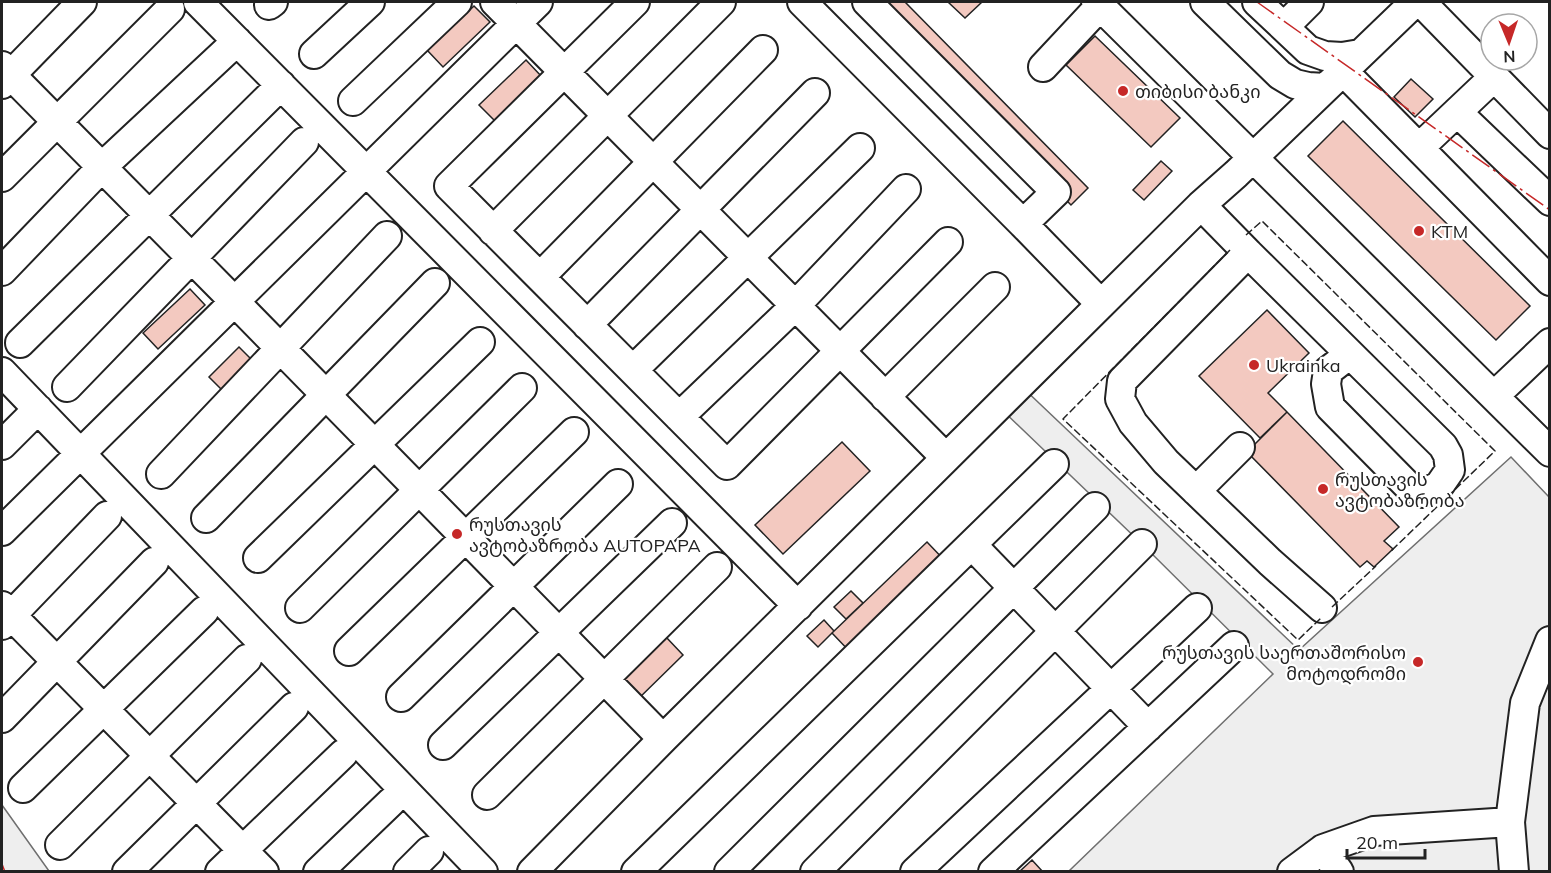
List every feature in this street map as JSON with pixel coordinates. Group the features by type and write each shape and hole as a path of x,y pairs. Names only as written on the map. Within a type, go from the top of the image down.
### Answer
{"street":[{"path":"82,2 4,75 57,122 150,215 663,739"},
{"path":"198,2 798,606"},
{"path":"314,54 370,2"},
{"path":"353,101 457,2"},
{"path":"495,2 946,458"},
{"path":"2,531 538,2"},
{"path":"636,2 449,186 727,465 948,242"},
{"path":"493,231 721,2"},
{"path":"802,2 1101,304"},
{"path":"867,2 1056,192 1023,224"},
{"path":"1205,2 1280,75 1295,84 1308,87 1343,71"},
{"path":"1229,25 1251,2"},
{"path":"1257,2 1308,50 1325,56 1342,57 1343,71 1550,281"},
{"path":"1284,27 1309,2"},
{"path":"532,872 1201,205 1414,2"},
{"path":"1421,2 1550,134"},
{"path":"1044,67 1098,4 1550,452"},
{"path":"2,177 170,9"},
{"path":"2,271 102,168 237,41"},
{"path":"540,277 763,50"},
{"path":"1419,148 1494,77"},
{"path":"20,343 281,85"},
{"path":"587,325 814,93"},
{"path":"1457,112 1550,201"},
{"path":"67,387 304,142"},
{"path":"633,370 860,148"},
{"path":"679,417 795,306 906,189"},
{"path":"1201,205 1443,446 1448,455 1450,470 1439,486 1423,493 1408,486 1330,407 1326,384 1328,371 1350,354"},
{"path":"161,474 387,236"},
{"path":"1248,253 1122,381 1120,399 1133,423 1166,462 1270,562 1322,608"},
{"path":"206,518 435,283"},
{"path":"885,397 995,287"},
{"path":"258,558 480,342"},
{"path":"1494,396 1550,342"},
{"path":"2,372 483,872"},
{"path":"300,608 522,388"},
{"path":"2,446 38,409"},
{"path":"350,651 574,432"},
{"path":"1196,491 1240,447"},
{"path":"636,872 1054,464"},
{"path":"401,698 618,484"},
{"path":"729,872 1095,507"},
{"path":"107,516 5,615 57,662 264,872"},
{"path":"444,745 672,523"},
{"path":"972,544 1148,727"},
{"path":"816,872 1143,544"},
{"path":"2,718 154,562"},
{"path":"487,795 717,567"},
{"path":"915,872 1197,608"},
{"path":"23,788 204,611"},
{"path":"1514,872 1510,822 1525,703 1550,641"},
{"path":"993,872 1234,646"},
{"path":"60,845 247,659"},
{"path":"127,872 294,707"},
{"path":"220,872 343,754"},
{"path":"318,872 391,802"},
{"path":"1292,872 1331,860 1374,831 1510,822"},
{"path":"408,872 429,851"}],"shaded area":[{"name":"რუსთავის საერთაშორისო მოტოდრომი","path":"1020,385 1299,650 1511,457 1549,497 1549,871 1069,871 1273,674 998,406"},
{"path":"2,805 49,871 2,871"}],"building":[{"path":"871,2 905,2 1088,188 1071,205"},
{"path":"948,2 982,2 965,18"},
{"path":"474,6 490,22 443,67 427,50"},
{"name":"თიბისი ბანკი","path":"1095,36 1180,118 1151,147 1066,65"},
{"path":"526,60 542,77 495,121 479,105"},
{"path":"1411,79 1433,99 1415,117 1394,97"},
{"name":"KTM","path":"1343,121 1530,306 1496,340 1308,156"},
{"path":"1161,161 1172,171 1144,200 1133,190"},
{"path":"190,289 205,305 158,349 143,333"},
{"name":"Ukrainka","path":"1267,310 1309,353 1268,393 1287,412 1260,438 1199,376"},
{"path":"239,347 259,367 229,397 209,377"},
{"name":"რუსთავის ავტობაზრობა","path":"1287,412 1399,527 1384,541 1393,549 1374,567 1367,561 1360,567 1247,452"},
{"path":"842,442 870,471 783,554 755,525"},
{"path":"927,542 948,564 853,655 832,633"},
{"path":"851,591 863,603 846,619 834,607"},
{"path":"824,620 834,631 818,647 807,636"},
{"path":"666,637 683,655 633,704 615,687"},
{"path":"1032,860 1043,872 1019,872"}],"fence":[{"path":"1246,235 1262,221 1495,451 1391,551"},
{"path":"1230,250 1063,419 1298,640 1322,617"},
{"path":"1332,607 1376,566"}],"power":[{"path":"1257,2 1550,210"},
{"path":"2,864 5,872"}],"place":[{"name":"თიბისი ბანკი","path":"1123,91"},
{"name":"KTM","path":"1419,231"},
{"name":"Ukrainka","path":"1254,365"},
{"name":"რუსთავის ავტობაზრობა","path":"1323,489"},
{"name":"რუსთავის ავტობაზრობა AUTOPAPA","path":"457,534"},
{"name":"რუსთავის საერთაშორისო მოტოდრომი","path":"1418,662"}]}
